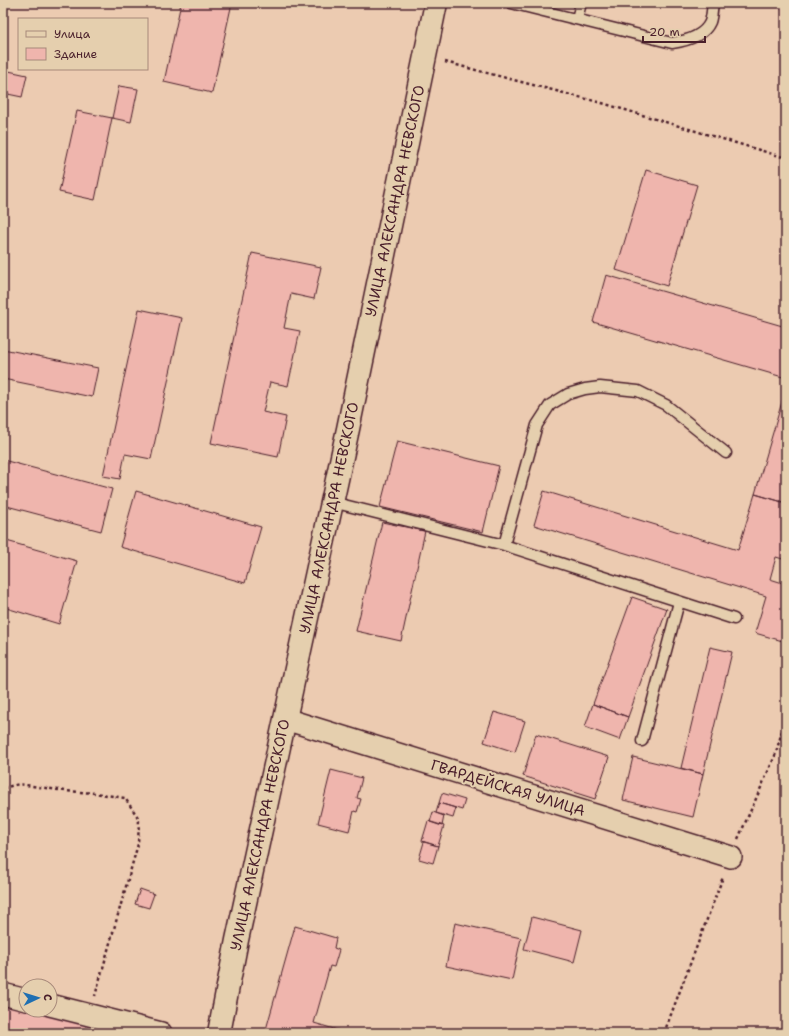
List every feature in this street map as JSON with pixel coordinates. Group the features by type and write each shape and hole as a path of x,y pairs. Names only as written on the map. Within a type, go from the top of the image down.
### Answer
{"main road":[{"name":"УЛИЦА АЛЕКСАНДРА НЕВСКОГО","path":"219,1033 237,940 332,502 436,3"}],"street":[{"name":"ГВАРДЕЙСКАЯ УЛИЦА","path":"285,719 731,857"},
{"path":"3,994 18,998"},
{"path":"58,1008 161,1033"}],"lane":[{"path":"511,3 672,43 683,42 700,34 709,23 713,3"},
{"path":"577,20 580,3"},
{"path":"504,545 537,425 550,405 568,394 585,389 600,387 638,391 666,405 726,453"},
{"path":"332,502 504,545 734,619"},
{"path":"642,741 679,602"}],"path":[{"path":"425,57 602,104 786,158"},
{"path":"3,788 19,784 125,798 139,819 138,844 90,1015"}],"building":[{"path":"181,3 232,3 212,93 164,82"},
{"path":"4,70 27,75 22,97 3,93"},
{"path":"119,86 138,89 131,122 112,118"},
{"path":"77,111 112,118 95,200 59,192"},
{"path":"646,170 697,185 667,286 616,270"},
{"path":"252,253 321,267 314,299 291,294 284,328 300,331 288,386 270,382 263,412 286,417 278,457 211,443"},
{"path":"606,275 786,327 786,378 593,322"},
{"path":"139,309 182,318 151,459 125,454 120,479 103,476"},
{"path":"3,349 98,368 92,397 3,379"},
{"path":"786,388 786,503 755,494"},
{"path":"397,441 499,466 483,532 380,507"},
{"path":"3,460 112,489 101,531 3,505"},
{"path":"136,491 261,527 245,583 120,547"},
{"path":"544,491 738,550 755,494 786,503 786,560 776,557 770,579 786,584 786,642 755,633 766,596 534,525"},
{"path":"382,522 425,531 401,641 356,631"},
{"path":"3,540 77,561 59,624 3,607"},
{"path":"632,597 667,609 628,717 593,704"},
{"path":"710,647 732,652 703,774 681,768"},
{"path":"593,704 628,717 620,740 585,727"},
{"path":"494,712 525,721 515,752 484,742"},
{"path":"536,734 609,757 595,799 523,776"},
{"path":"633,757 703,774 693,817 623,800"},
{"path":"331,770 362,778 357,798 361,799 357,812 354,811 349,831 318,823"},
{"path":"442,793 465,800 462,810 439,803"},
{"path":"439,803 456,808 453,818 436,813"},
{"path":"433,812 444,816 442,826 430,822"},
{"path":"428,821 444,826 438,846 422,841"},
{"path":"424,842 438,846 433,863 419,859"},
{"path":"140,889 154,894 149,908 135,904"},
{"path":"532,917 582,930 574,962 524,949"},
{"path":"455,923 521,938 512,980 446,966"},
{"path":"295,926 336,938 334,948 339,950 334,967 330,966 314,1023 341,1031 341,1033 265,1033"},
{"path":"3,1004 18,1008 18,1018 58,1017 121,1033 3,1033"}]}
